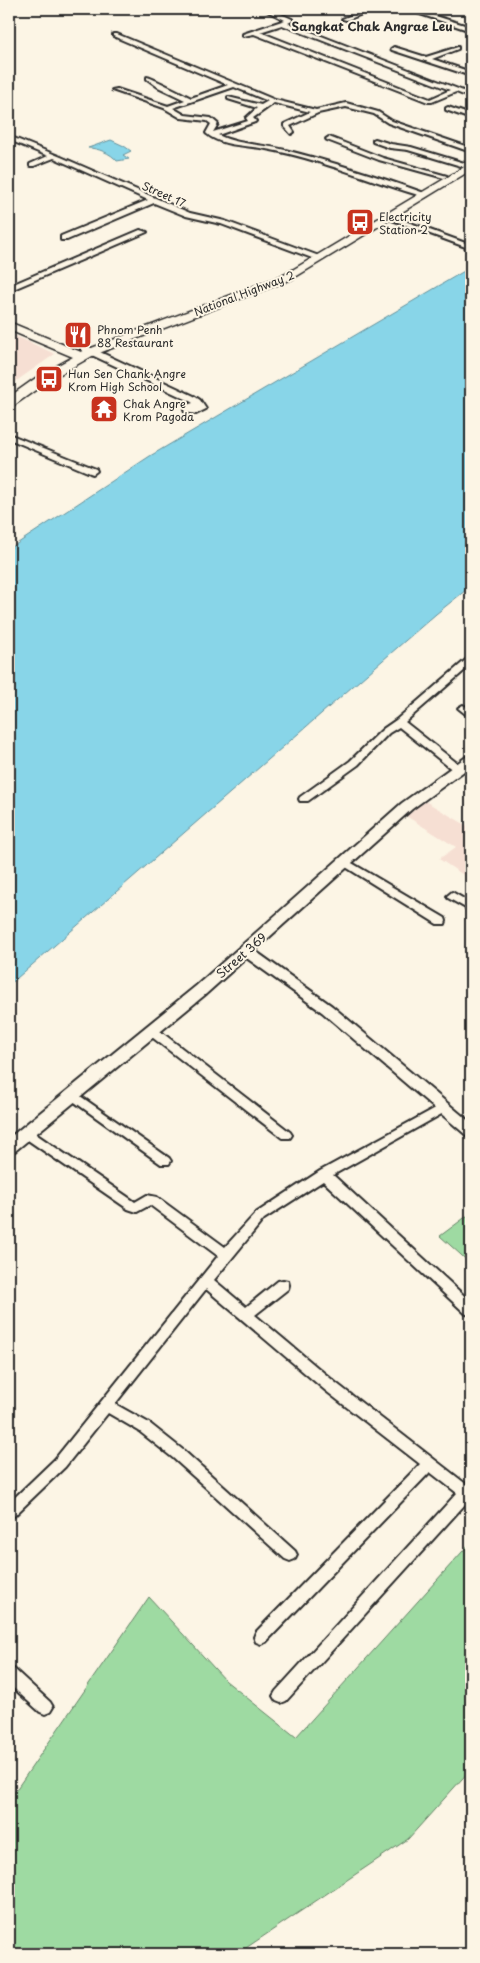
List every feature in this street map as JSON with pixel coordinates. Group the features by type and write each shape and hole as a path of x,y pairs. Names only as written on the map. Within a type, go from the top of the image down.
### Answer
{"main road":[{"name":"National Highway 2","path":"9,394 40,372 82,352 271,285 303,270 322,254 469,165"},
{"name":"National Highway 2","path":"322,254 390,217 444,176 469,165"},
{"path":"9,326 82,352"},
{"name":"National Highway 2","path":"9,403 82,352"},
{"name":"Street 369","path":"9,1147 152,1031 246,951 407,806 471,760"}],"street":[{"path":"245,35 290,20 266,9"},
{"path":"345,19 372,9"},
{"path":"408,9 471,29"},
{"path":"283,23 471,96"},
{"path":"254,32 430,101 456,90"},
{"path":"296,35 306,32"},
{"path":"115,35 273,101 316,112"},
{"path":"278,42 287,38"},
{"path":"394,48 471,74"},
{"path":"428,59 456,48"},
{"path":"350,56 359,52"},
{"path":"332,62 340,59"},
{"path":"397,74 406,70"},
{"path":"379,81 388,77"},
{"path":"149,78 160,86 191,100"},
{"path":"168,108 233,85"},
{"path":"115,90 168,108 183,117 209,119 215,124 209,133 211,134"},
{"path":"230,98 259,107"},
{"path":"211,134 253,121 249,118 256,113 259,107 273,101"},
{"path":"292,132 286,125 316,112 346,105 376,113 390,122 471,150"},
{"path":"448,109 471,117"},
{"path":"211,134 227,142 266,147 340,166 422,194"},
{"name":"Street 17","path":"9,138 193,217 223,222 322,254"},
{"path":"329,139 381,159 444,176"},
{"path":"375,141 390,146 409,148 469,165"},
{"path":"32,165 54,156"},
{"path":"64,238 154,200"},
{"path":"390,217 471,247"},
{"path":"9,289 143,232"},
{"path":"82,352 191,398 197,402 197,405"},
{"path":"9,436 93,471"},
{"path":"304,799 354,763 386,731 400,722 471,660"},
{"path":"400,722 458,769"},
{"path":"345,862 441,921"},
{"path":"452,896 471,908"},
{"path":"246,951 327,1009 471,1131"},
{"path":"152,1031 286,1135"},
{"path":"73,1095 165,1161"},
{"path":"9,1512 60,1463 226,1255 260,1216 324,1174 443,1108"},
{"path":"26,1133 132,1206 137,1207 147,1200 153,1200 226,1255"},
{"path":"324,1174 471,1310"},
{"path":"206,1281 331,1387 469,1494 281,1696"},
{"path":"246,1315 283,1285"},
{"path":"106,1406 144,1427 178,1454 290,1554"},
{"path":"262,1637 429,1464"},
{"path":"9,1674 45,1707"}],"shaded area":[{"path":"9,333 55,354 9,386"},
{"path":"425,801 471,828 471,880 439,859 456,847 406,816"}],"green space":[{"path":"471,1213 471,1264 440,1236"},
{"path":"471,1542 471,1769 408,1839 237,1954 9,1954 9,1800 149,1597 226,1681 296,1737"}],"water":[{"path":"111,140 131,151 123,155 129,159 117,161 104,152 88,148"},
{"path":"471,267 471,586 436,614 9,985 9,549 150,456"}],"place":[{"name":"Electricity Station 2","path":"360,222"},
{"name":"Phnom Penh 88 Restaurant","path":"78,335"},
{"name":"Hun Sen Chank Angre Krom High School","path":"49,379"},
{"name":"Chak Angre Krom Pagoda","path":"104,409"}],"district":[{"name":"Sangkat Chak Angrae Leu","path":"372,26"}]}
